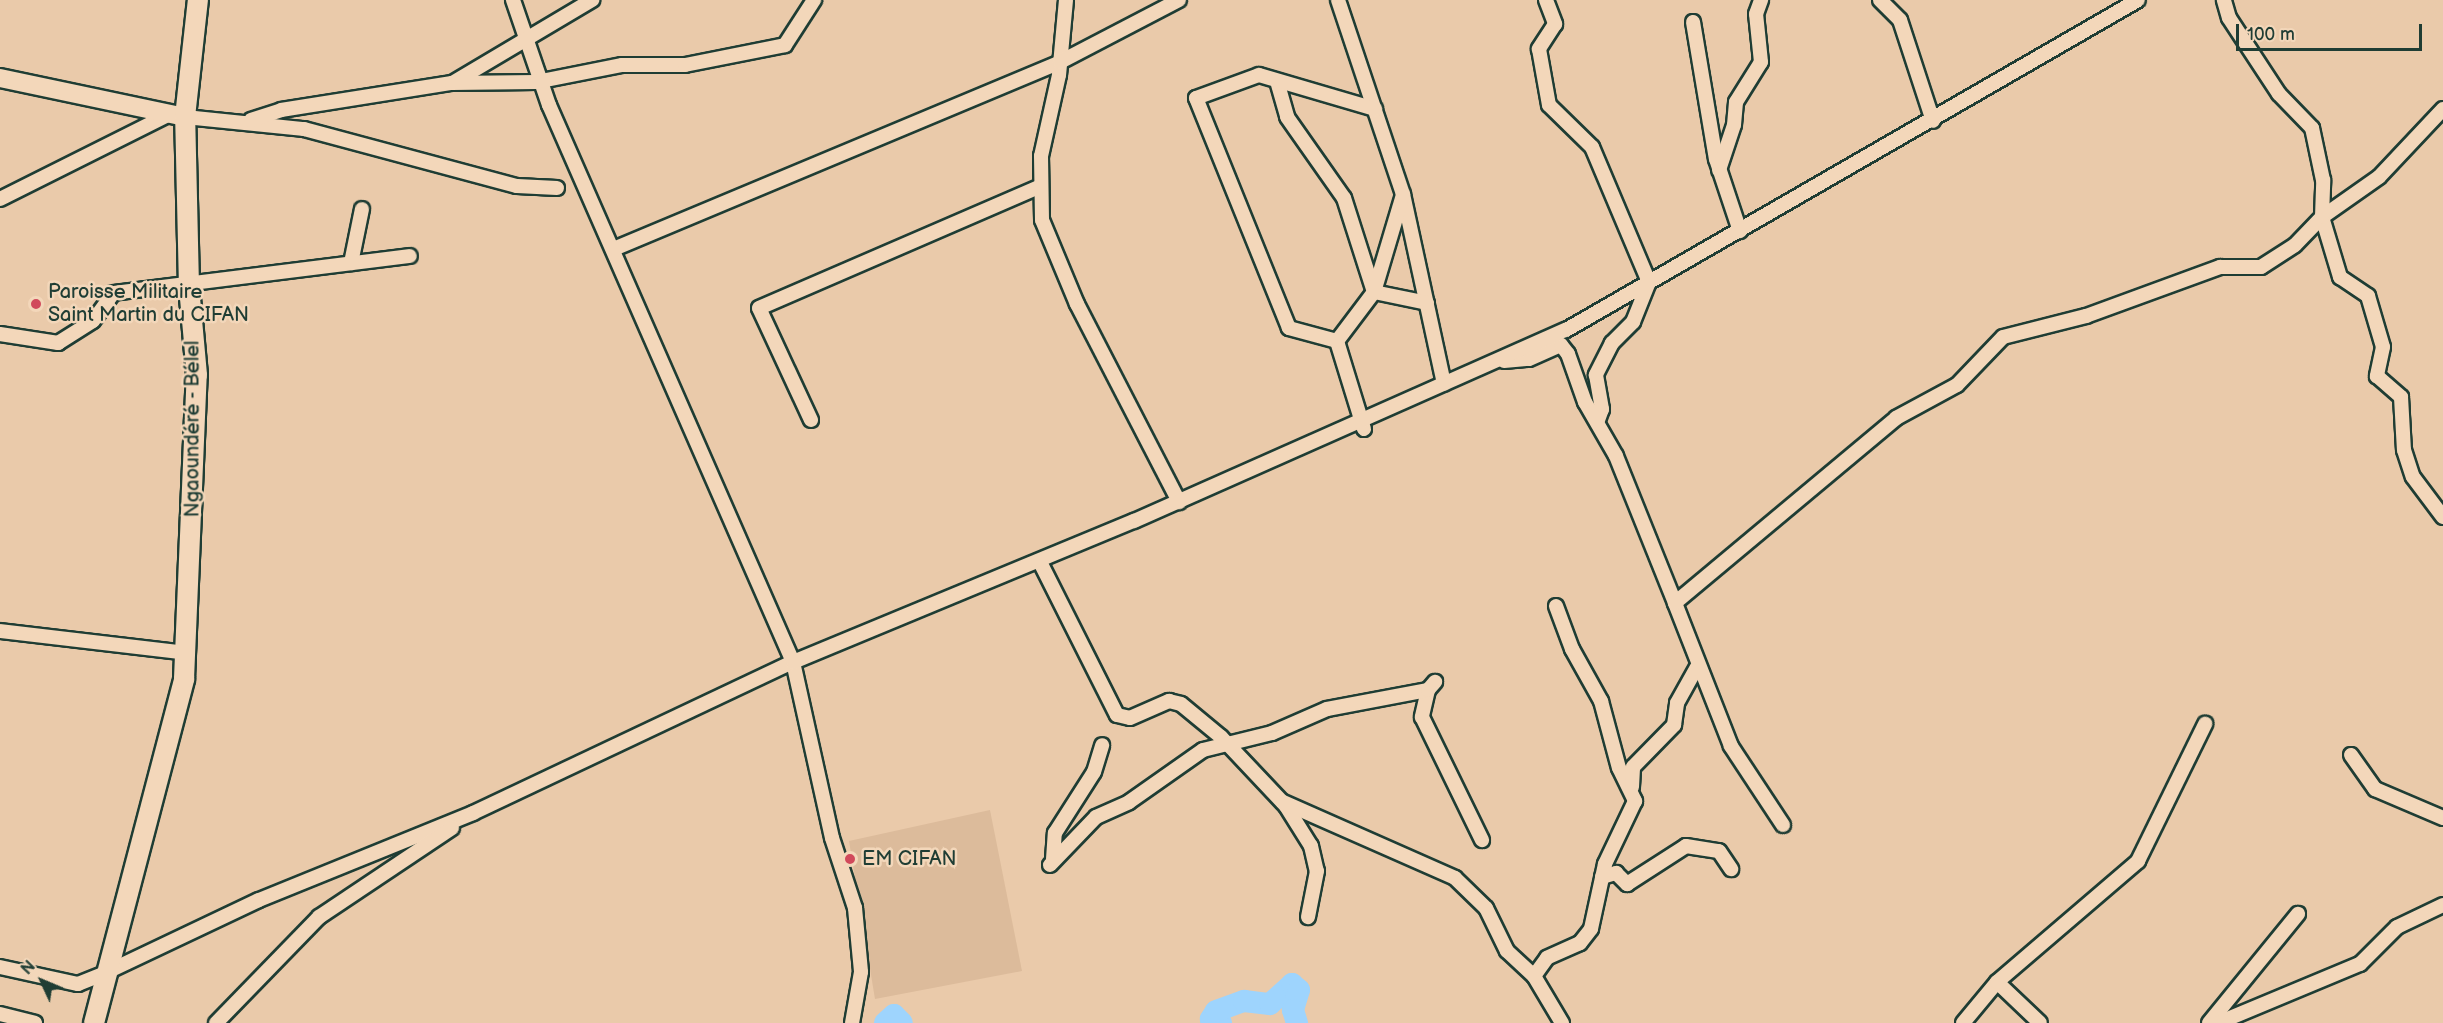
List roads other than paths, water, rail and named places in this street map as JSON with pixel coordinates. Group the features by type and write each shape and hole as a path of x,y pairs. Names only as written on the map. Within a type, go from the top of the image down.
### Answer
{"main road":[{"name":"Ngaoundéré - Bélel","path":"94,1023 105,973 184,679 197,432 189,287 186,117 198,0"}],"street":[{"path":"513,0 541,81 585,190 616,248 793,662 832,838 855,908 861,972 852,1023"},
{"path":"452,83 592,0"},
{"path":"250,120 281,110 452,83 541,81 622,65 685,65 785,45 814,0"},
{"path":"1066,0 1060,62 1041,156 1042,220 1077,304 1179,502"},
{"path":"616,248 1060,62 1179,0"},
{"path":"1339,0 1403,194 1444,384"},
{"path":"1546,0 1556,24 1539,49 1549,105 1593,147 1649,282 1636,316 1606,352 1596,375 1602,409 1599,420"},
{"path":"1719,170 1734,125 1736,102 1761,62 1756,14 1761,0"},
{"path":"1880,0 1900,20 1933,121"},
{"path":"0,967 78,984 259,900 473,813 793,662 1040,562 1362,425 1444,384 1566,330 1933,121 2138,0"},
{"path":"2224,0 2279,94 2312,128 2323,180 2322,217 2340,277 2368,296 2383,347 2376,376 2401,397 2404,450 2413,477 2443,517"},
{"path":"1693,22 1719,170 1740,231"},
{"path":"1337,341 1289,328 1196,98 1259,75 1375,109"},
{"path":"0,78 166,116 250,120 437,160 517,186 557,188"},
{"path":"1277,81 1287,117 1344,198 1374,292"},
{"path":"1675,603 1896,418 1957,385 2003,337 2086,316 2220,267 2261,267 2295,245 2322,217 2379,177 2443,109"},
{"path":"0,199 166,116"},
{"path":"812,420 759,308 1041,186"},
{"path":"1337,341 1374,292 1403,194"},
{"path":"351,263 362,209"},
{"path":"0,334 58,342 93,321 111,294 189,287 411,256"},
{"path":"1374,292 1427,303"},
{"path":"1337,341 1362,425"},
{"path":"1493,362 1529,359 1561,345 1585,402 1599,420 1675,603 1696,668 1731,746 1783,825"},
{"path":"1040,562 1117,715 1130,718 1175,702 1225,741 1283,802 1311,846 1317,871 1308,917"},
{"path":"1556,606 1572,649 1601,700 1618,768 1632,787"},
{"path":"0,632 186,653"},
{"path":"1534,976 1547,958 1580,943 1592,928 1602,877 1635,801 1632,787 1633,767 1674,725 1677,703 1696,668"},
{"path":"1102,744 1094,772 1055,832 1051,862 1096,817 1225,741 1272,732 1327,709 1432,686 1422,717 1482,840"},
{"path":"1963,1023 1997,982 2138,861 2205,724"},
{"path":"2351,755 2375,789 2443,818"},
{"path":"1283,802 1455,878 1486,908 1507,951 1534,976 1562,1023"},
{"path":"216,1023 319,917 473,813"},
{"path":"1602,877 1616,873 1632,882 1686,846 1719,851 1731,869"},
{"path":"2218,1023 2360,964 2397,927 2443,905"},
{"path":"2209,1023 2298,914"},
{"path":"1997,982 2040,1023"},
{"path":"0,1014 35,1023"}],"waterway":[{"path":"1221,1023 1211,1019 1216,1011 1244,1001 1270,1004 1292,984 1299,990 1293,1010 1297,1023"},
{"path":"885,1023 894,1015 902,1023"}],"place":[{"name":"Paroisse Militaire Saint Martin du CIFAN","path":"36,304"},
{"name":"EM CIFAN","path":"850,859"}]}
